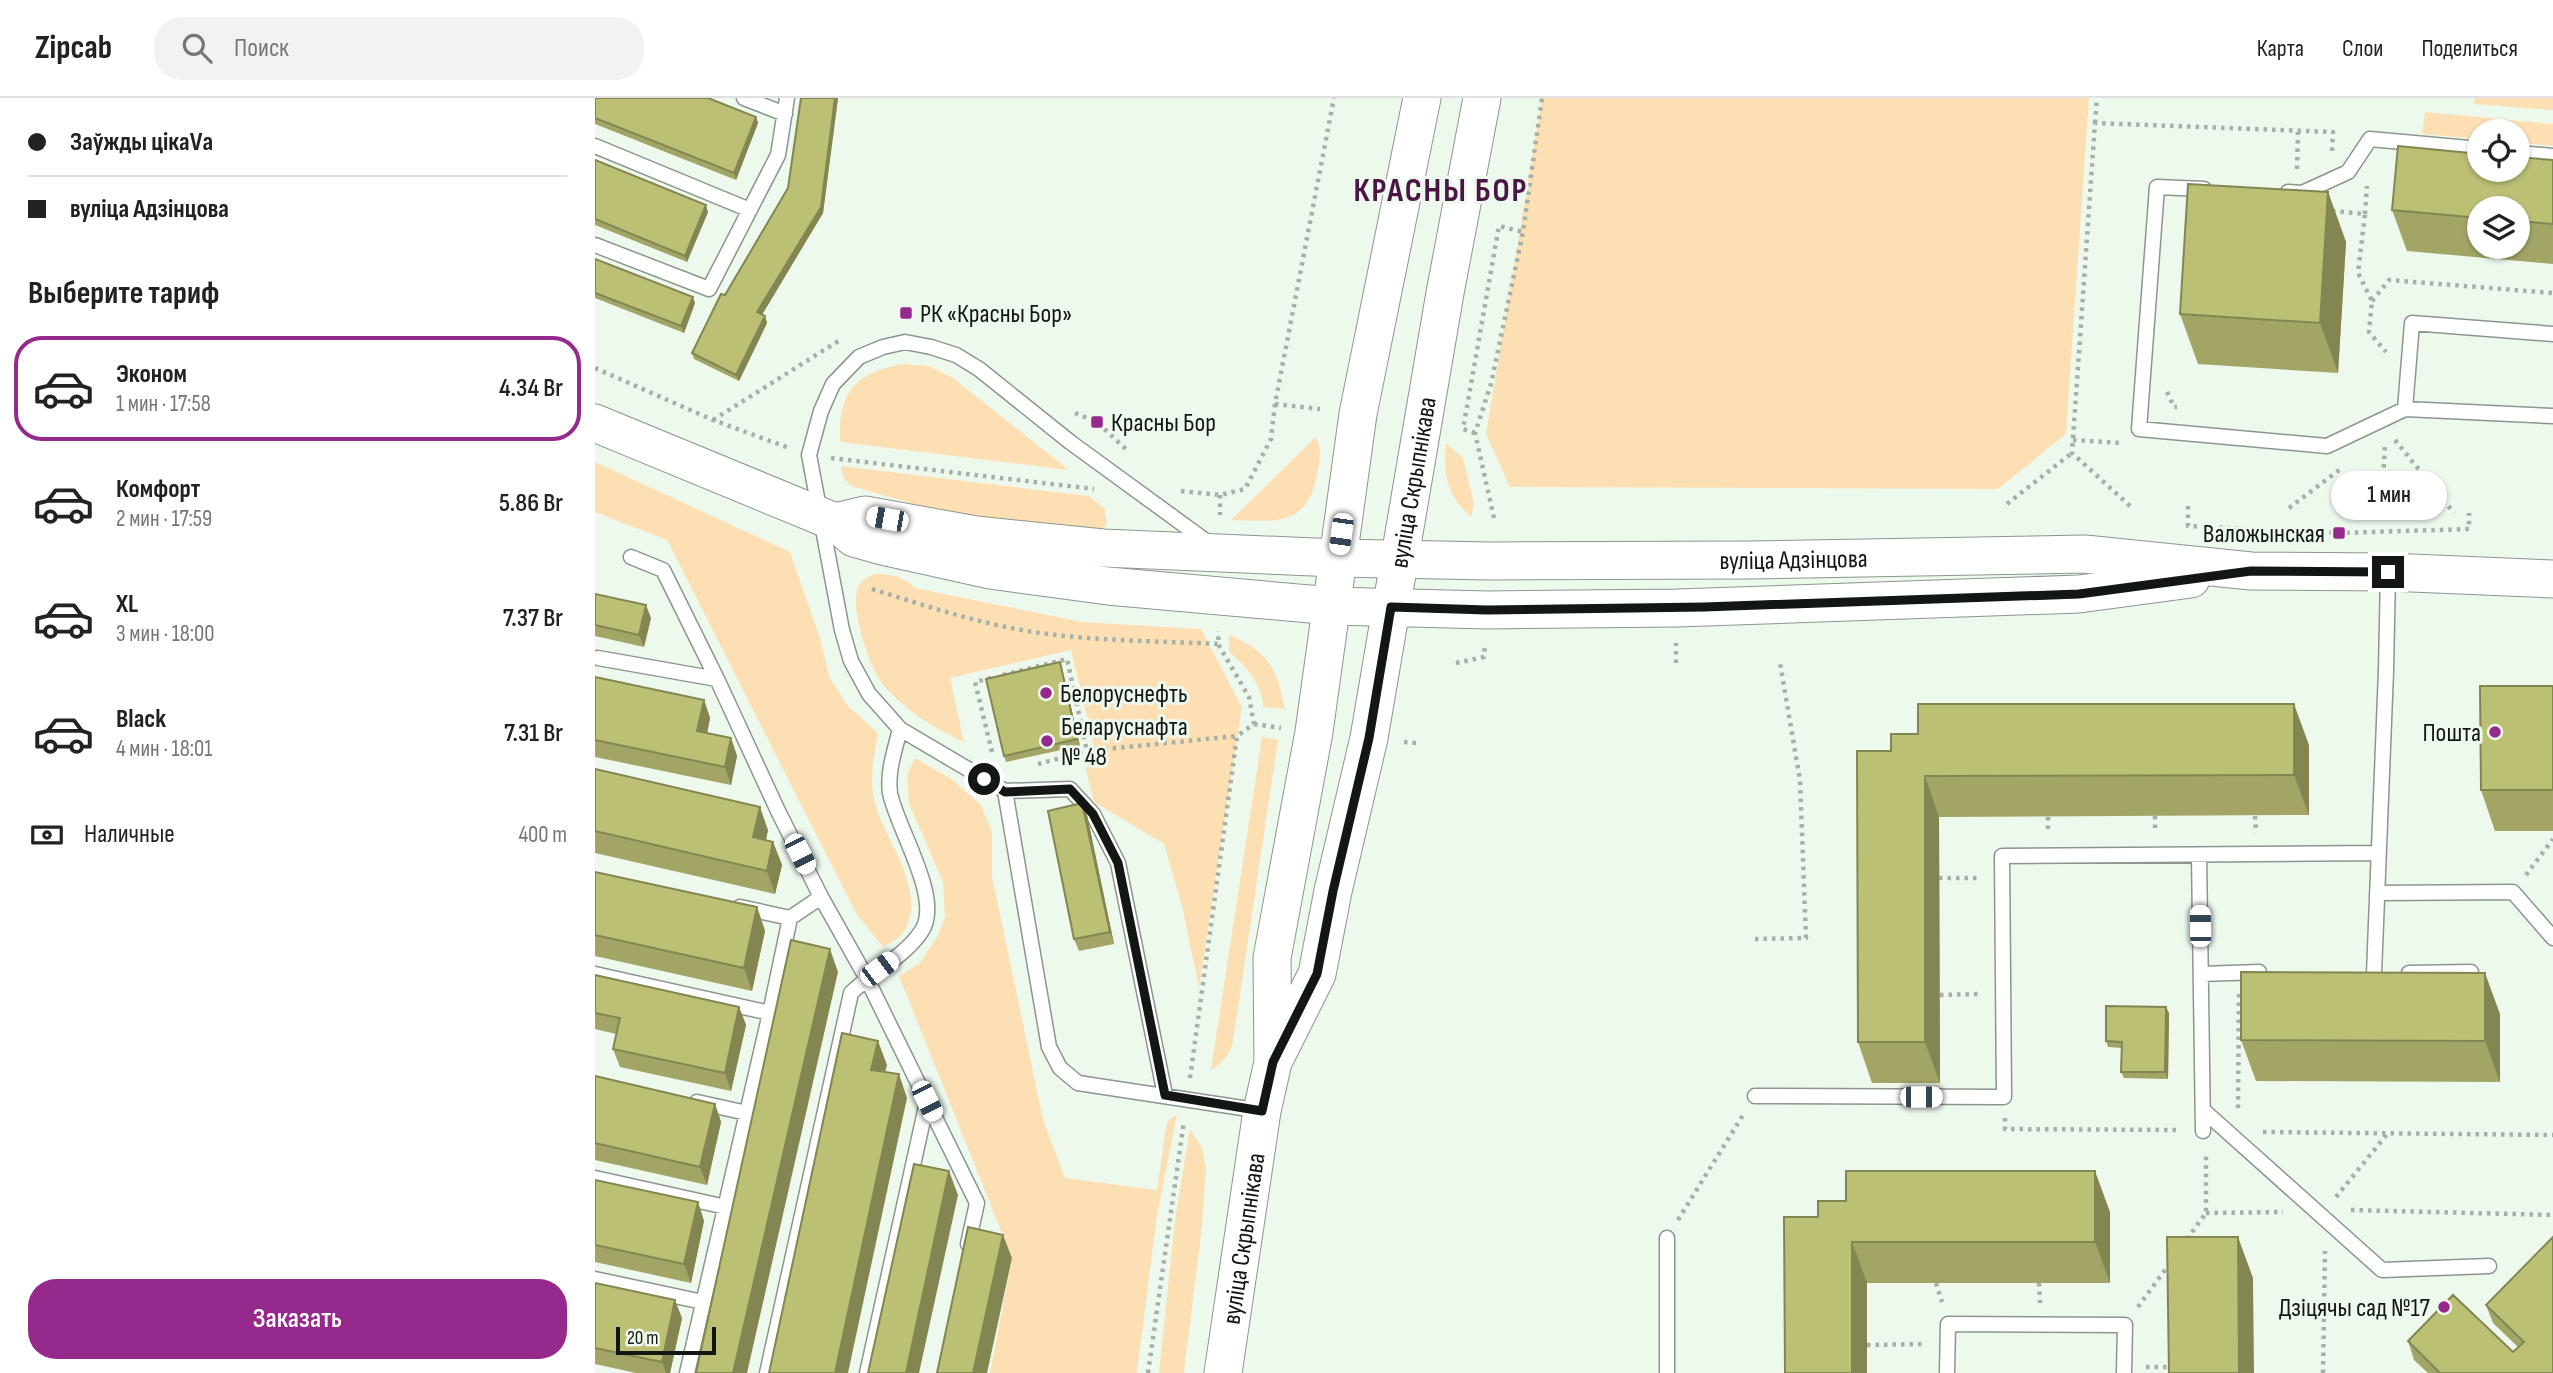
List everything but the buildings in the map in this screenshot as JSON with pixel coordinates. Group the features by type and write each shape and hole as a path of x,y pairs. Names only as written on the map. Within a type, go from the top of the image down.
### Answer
{"main road":[{"name":"вуліца Скрыпнікава","path":"1223,1373 1262,1111 1273,1062 1272,958 1314,732 1358,414 1422,98"},
{"name":"вуліца Скрыпнікава","path":"1273,1062 1317,974 1333,891 1369,738 1445,293 1482,98"},
{"name":"вуліца Адзінцова","path":"595,423 828,519 854,538 990,570 1108,586 1332,606 1487,610 1677,608 2079,594 2251,571"},
{"name":"вуліца Адзінцова","path":"828,519 865,515 976,535 1103,548 1222,554 1490,561 2085,554 2251,571 2388,572 2553,579"}],"lane":[{"path":"744,98 785,114"},
{"path":"595,245 709,289 778,155 787,98"},
{"path":"2276,192 2302,192 2348,172 2370,139 2467,148"},
{"path":"595,146 750,210"},
{"path":"2530,154 2553,156"},
{"path":"2223,190 2158,187 2139,429 2327,446 2405,409 2553,416"},
{"path":"2405,409 2411,323 2553,334"},
{"path":"1165,1095 1118,863 1093,814 1070,789 1005,792 900,729 869,694 851,661 832,586 828,519 809,455 821,411 833,384 846,369 859,357 883,347 905,342 956,355 979,369 1070,442 1222,554"},
{"path":"631,557 663,570 717,679 772,810 866,978 977,1203 965,1255"},
{"path":"2388,572 2377,893 2380,974 2471,972"},
{"path":"598,658 717,679"},
{"path":"767,1373 851,993 907,947 922,931 929,914 922,883 890,793 890,766 900,729"},
{"path":"1005,792 1049,1047 1060,1068 1078,1083 1262,1111"},
{"path":"1755,1096 2004,1097 2002,856 2378,853"},
{"path":"2199,855 2203,1130"},
{"path":"2377,893 2514,892 2553,938"},
{"path":"687,1373 790,918 821,897"},
{"path":"725,903 790,918"},
{"path":"2201,974 2278,972"},
{"path":"595,974 770,1013"},
{"path":"680,1098 747,1113"},
{"path":"867,1373 927,1101"},
{"path":"2203,1110 2231,1131 2382,1270 2489,1266"},
{"path":"595,1178 726,1207"},
{"path":"1667,1238 1667,1373"},
{"path":"595,1279 703,1301"},
{"path":"1947,1373 1948,1324 2125,1325 2125,1370"}],"path":[{"path":"1181,491 1220,495 1245,489 1271,439 1275,404 1333,98"},
{"path":"1494,518 1475,433 1491,384 1523,232 1542,98"},
{"path":"2095,123 2097,98"},
{"path":"2326,210 2365,214 2358,273 2372,302 2369,332 2391,357"},
{"path":"1475,433 1463,429 1499,226 1523,232"},
{"path":"2372,302 2389,280 2553,293"},
{"path":"595,368 713,420 809,455 1141,495"},
{"path":"2167,384 2167,393 2174,407 2182,409"},
{"path":"1275,404 1320,409"},
{"path":"2394,438 2454,513"},
{"path":"2381,510 2385,443"},
{"path":"2007,504 2072,453"},
{"path":"2289,508 2349,463"},
{"path":"1220,495 1220,515"},
{"path":"2188,506 2188,526 2339,533 2469,529 2469,513"},
{"path":"872,589 960,616 1026,631 1094,639 1219,644"},
{"path":"1219,627 1219,644 1249,697 1254,724"},
{"path":"1456,663 1484,657"},
{"path":"994,758 975,682 1067,659 1087,751"},
{"path":"1755,940 1807,938 1800,780 1780,663"},
{"path":"1036,764 1087,751 1237,736 1254,724 1281,728"},
{"path":"1148,1373 1237,736"},
{"path":"2514,892 2553,839"},
{"path":"1939,878 2002,879"},
{"path":"2240,972 2231,1131 2553,1135"},
{"path":"1940,995 2004,994"},
{"path":"1667,1238 1755,1096"},
{"path":"2005,1129 2203,1130"},
{"path":"2345,1185 2389,1133"},
{"path":"2182,1247 2206,1213 2207,1161"},
{"path":"2323,1373 2325,1210 2553,1214"},
{"path":"2206,1213 2269,1213"},
{"path":"2125,1325 2174,1258"},
{"path":"1867,1345 1948,1344"},
{"path":"2125,1370 2183,1367"}],"shaded area":[{"path":"1542,98 2089,98 2066,434 1998,489 1510,487 1486,434"},
{"path":"2474,98 2553,98 2553,110 2474,104"},
{"path":"2425,112 2500,119 2467,119 2467,138 2422,134"},
{"path":"2530,122 2553,124 2553,146 2530,144"},
{"path":"904,364 929,366 953,378 1069,470 840,442 842,410 853,387 873,373"},
{"path":"1316,437 1320,451 1317,475 1312,492 1297,513 1274,520 1231,520"},
{"path":"1446,443 1463,458 1474,504 1471,517 1451,492 1446,475"},
{"path":"595,462 790,552 820,638 829,676 847,705 878,733 873,768 873,794 880,818 909,886 911,903 909,920 895,940 883,947 856,913 667,540 595,512"},
{"path":"841,466 1089,496 1105,509 1107,524 1100,532 948,514 851,486 843,477"},
{"path":"874,574 896,576 915,588 1082,622 1201,629 1242,707 1199,988 1183,910 1164,844 1094,802 1086,770 1094,745 1071,650 950,678 964,742 931,725 912,711 878,678 862,638 856,609 858,587"},
{"path":"1229,635 1253,648 1269,663 1278,682 1285,709 1263,707 1256,683 1247,669 1229,652"},
{"path":"1262,737 1278,740 1233,1042 1225,1058 1211,1070"},
{"path":"915,758 950,778 981,805 992,832 992,876 1043,1119 1065,1178 1157,1190 1166,1127 1168,1121 1177,1114 1157,1215 1137,1373 990,1373 1012,1258 899,976 920,963 936,939 945,917 943,882 909,804 907,776"},
{"path":"1190,1129 1202,1147 1206,1170 1184,1373 1159,1373 1175,1220"}],"place":[{"name":"РК «Красны Бор»","path":"906,313"},
{"name":"Красны Бор","path":"1097,422"},
{"name":"Валожынская","path":"2339,533"},
{"name":"Белоруснефть","path":"1046,693"},
{"name":"Пошта","path":"2495,732"},
{"name":"Беларуснафта № 48","path":"1047,741"},
{"name":"Дзіцячы сад №17","path":"2444,1307"}],"district":[{"name":"КРАСНЫ БОР","path":"1441,189"}],"route":[{"path":"984,779 1005,792 1070,789 1093,814 1118,863 1165,1095 1262,1111 1273,1062 1317,974 1333,891 1369,738 1391,607 1487,610 1704,607 2079,594 2251,571 2388,572"}]}
